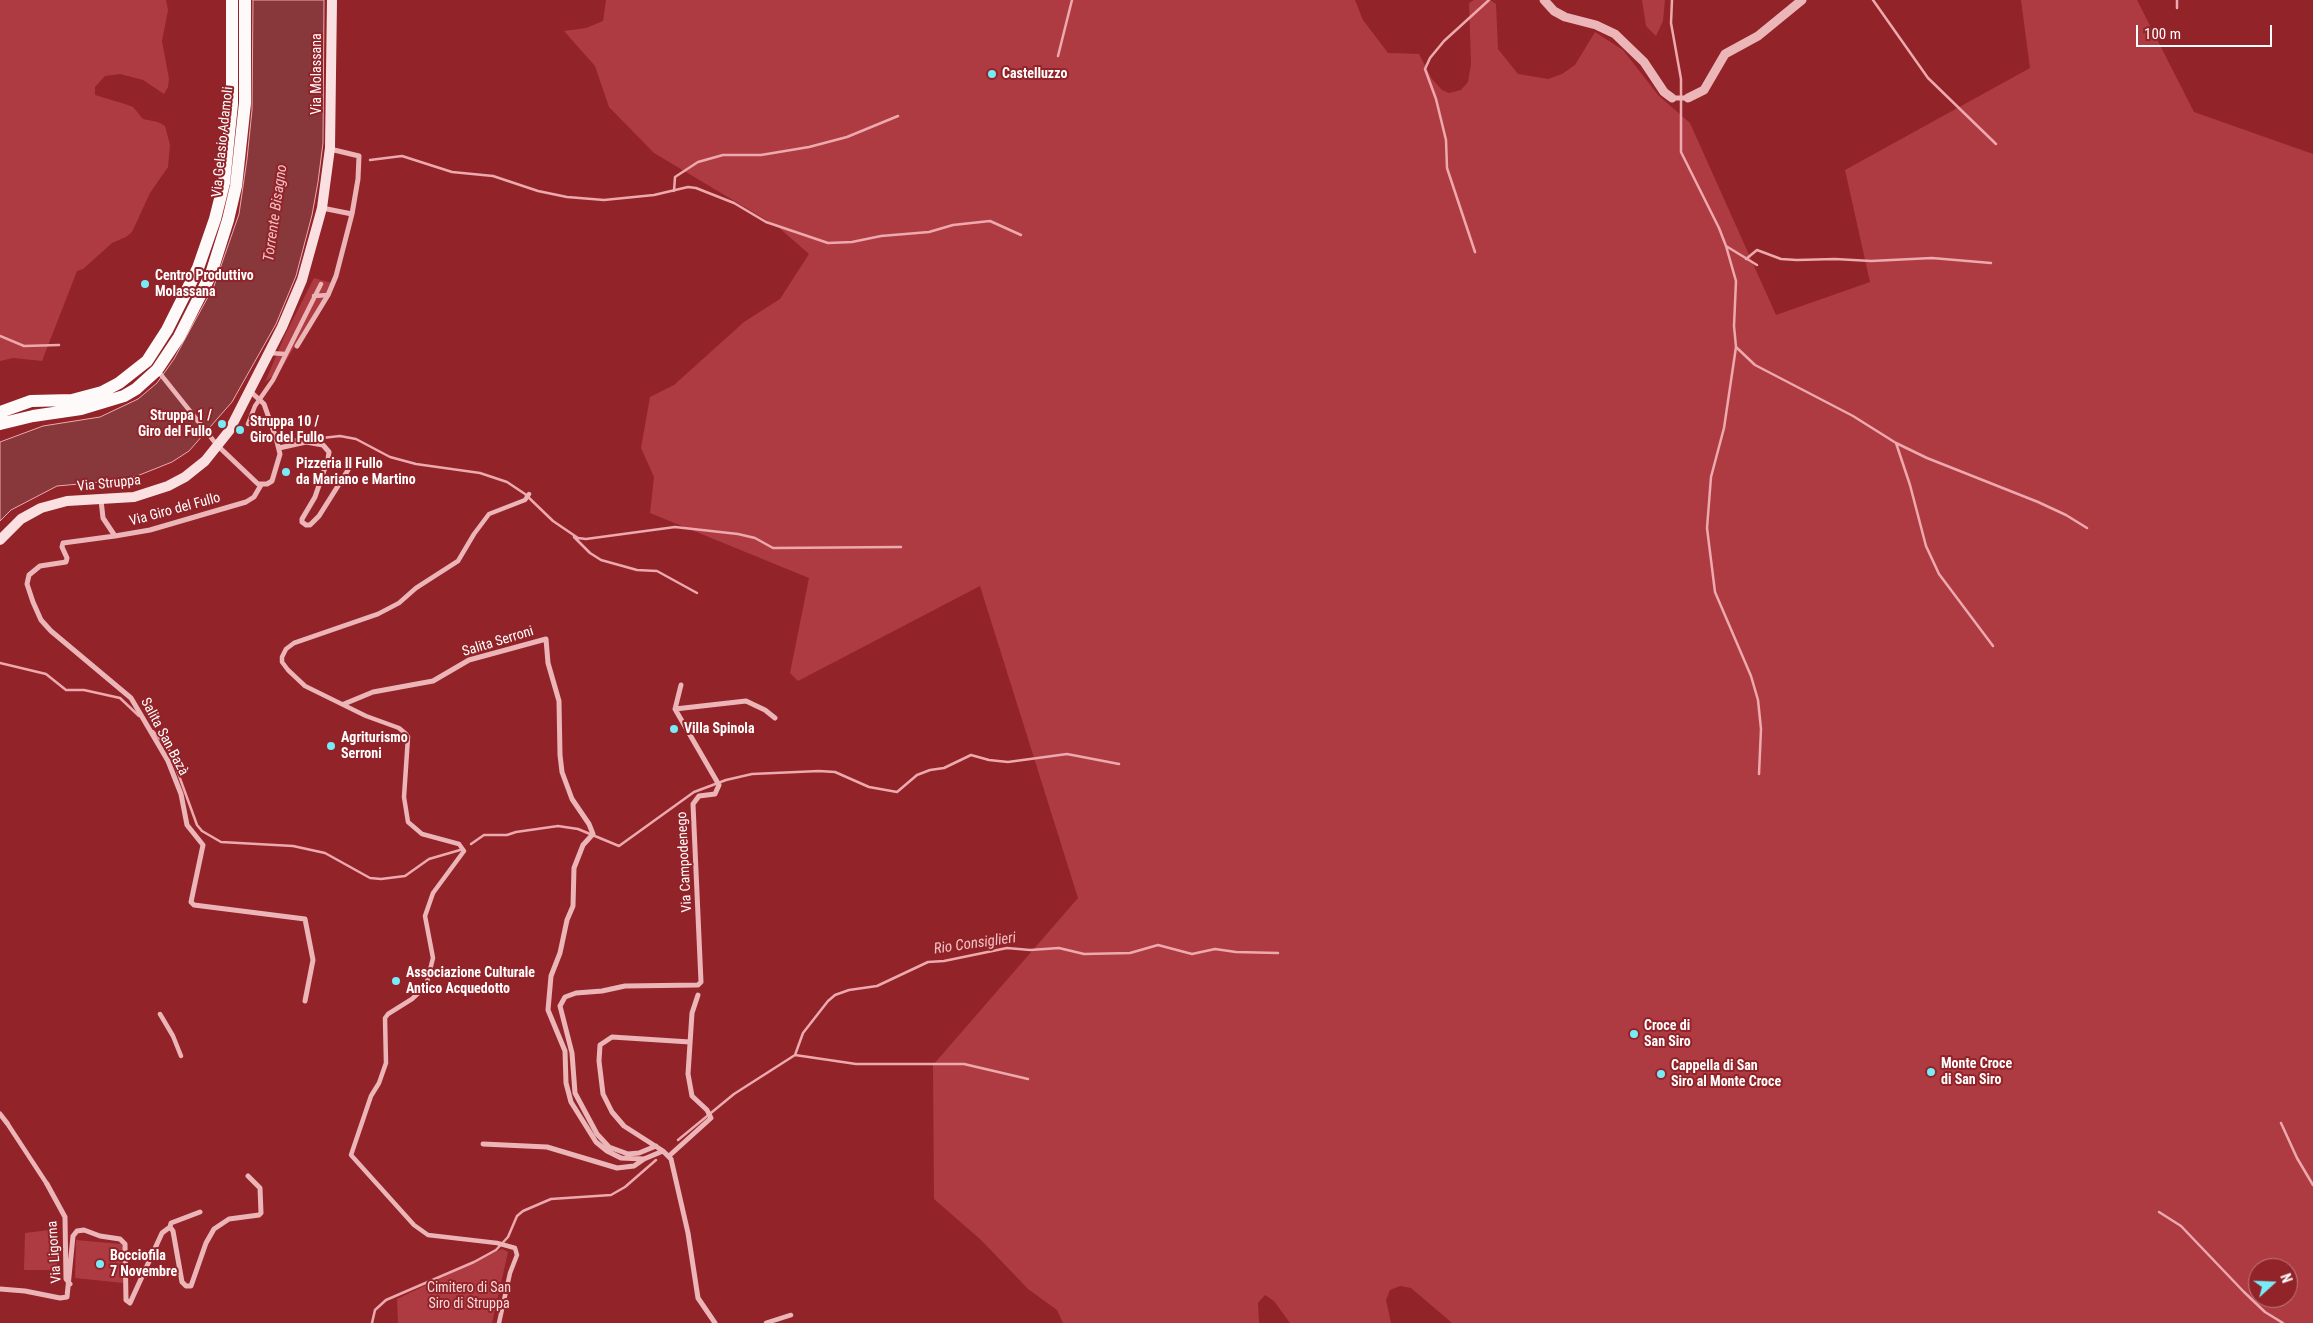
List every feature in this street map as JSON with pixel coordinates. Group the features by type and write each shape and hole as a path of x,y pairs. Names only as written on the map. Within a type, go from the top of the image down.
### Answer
{"main road":[{"name":"Via Gelasio Adamoli","path":"0,412 31,401 72,400 110,388 147,362 167,330 198,268 215,219 224,183 232,104 232,0"},
{"name":"Via Gelasio Adamoli","path":"0,424 109,402 136,389 158,372 179,337 211,274 236,186 245,103 245,0"},
{"name":"Via Molassana","path":"330,148 332,0"},
{"name":"Via Struppa","path":"0,540 21,519 41,508 66,501 134,497 153,493 185,477 205,461 218,446 229,431 251,392 302,280 322,208 330,148"}],"street":[{"path":"1544,0 1554,11 1565,17 1596,25 1614,34 1644,62 1664,92 1672,98 1688,98 1704,90 1725,54 1758,36 1802,0"},
{"path":"288,348 296,346 328,295 336,276 352,214 359,174 359,156 330,148"},
{"path":"322,208 352,214"},
{"path":"248,424 259,399 273,380 321,284"},
{"path":"314,296 328,295"},
{"path":"269,353 285,354"},
{"path":"158,372 208,436 254,482 261,485 272,481 280,454 268,412 259,399 251,392"},
{"path":"279,448 304,442 323,445 329,452 315,498 302,519 302,522 306,525 312,524 319,516 348,470"},
{"name":"Via Giro del Fullo","path":"68,541 150,530 240,504 254,497 261,485"},
{"path":"499,1323 510,1273 517,1255 515,1248 497,1243 428,1235 414,1225 351,1155 371,1096 379,1083 386,1063 385,1018 388,1014 412,999 426,986 433,958 425,916 433,892 463,849 422,834 408,822 404,798 408,741 406,734 399,728 305,686 290,673 282,662 282,657 286,649 294,643 378,614 398,603 416,588 458,561 474,534 489,514 525,500 529,494"},
{"name":"Via Giro del Fullo","path":"101,500 103,518 115,536"},
{"name":"Salita San Bazà","path":"68,541 62,545 67,558 66,562 40,566 29,575 28,590 41,620 51,631 131,698 152,732 176,780 187,825 204,845 191,902 194,905 305,919 313,960 305,1001"},
{"name":"Salita Serroni","path":"344,704 373,692 433,681 469,660 546,639 547,659 559,702 559,746 562,772 572,799 591,828 592,836 583,845 572,874 573,906 567,920 560,953 551,976 548,1010 565,1051 566,1083 571,1102 588,1132 600,1147 614,1156 644,1159"},
{"path":"681,684 675,709 746,701 765,710 775,718"},
{"name":"Via Campodenego","path":"656,1146 639,1153 628,1154 609,1147 597,1134 575,1093 572,1053 562,1021 561,1002 564,997 576,993 602,991 625,986 698,985 702,979 693,804 699,796 715,794 719,785 675,709"},
{"path":"483,1144 547,1147 617,1168 630,1167 644,1159 667,1154 710,1120 709,1112 694,1099 691,1093 688,1074 692,1013 698,995"},
{"path":"160,1014 173,1036 181,1056"},
{"path":"690,1042 615,1036 606,1039 600,1045 598,1061 605,1099 624,1126 667,1154 688,1233 698,1298 715,1323"},
{"path":"0,1114 7,1123"},
{"name":"Via Ligorna","path":"0,1289 25,1291 62,1299 68,1296 70,1284 66,1279 65,1217 47,1184 7,1123"},
{"path":"170,1227 173,1231 182,1282 184,1285 190,1286 194,1283 206,1243 214,1229 229,1219 259,1215 261,1213 260,1188 248,1176"},
{"path":"70,1284 75,1232 84,1230 100,1236 120,1238 127,1249 126,1300 130,1302 162,1233 170,1227 171,1223 200,1212"},
{"path":"766,1323 791,1315"}],"green space":[{"path":"0,0 166,0 168,10 162,41 169,79 168,87 164,94 143,80 120,74 105,76 95,87 95,95 133,107 143,119 158,122 165,126 170,145 168,167 150,193 132,232 112,243 83,269 77,271 42,361 13,358 0,361"},
{"path":"606,0 1355,0 1363,20 1388,53 1419,54 1432,79 1442,90 1449,93 1461,90 1468,82 1471,64 1469,3 1474,0 1490,0 1496,4 1498,49 1518,74 1548,79 1562,74 1575,65 1595,32 1623,50 1659,96 1690,123 1776,315 1870,282 1845,170 2030,68 2021,0 2137,0 2194,112 2313,154 2313,1323 1452,1323 1411,1288 1400,1286 1390,1290 1386,1300 1391,1323 1290,1323 1274,1301 1265,1295 1258,1303 1259,1323 1063,1323 1057,1310 1028,1289 981,1240 934,1199 933,1065 1078,898 980,586 798,681 790,673 809,578 650,513 654,477 641,448 650,397 674,385 744,322 780,299 809,254 778,227 654,153 609,107 595,66 564,31 586,28 603,21"},
{"path":"1642,0 1665,0 1663,21 1656,36 1646,26"},
{"path":"314,278 332,283 280,371 265,382 285,335"},
{"path":"57,1229 57,1270 24,1270 25,1233"},
{"name":"Bocciofila 7 Novembre","path":"76,1240 121,1244 124,1250 123,1283 75,1278"},
{"name":"Cimitero di San Siro di Struppa","path":"502,1249 508,1252 492,1323 398,1323 397,1299"}],"water":[{"name":"Torrente Bisagno","path":"253,0 324,0 323,143 318,182 312,215 296,276 276,324 232,402 189,451 172,462 137,476 112,481 57,486 11,510 0,521 0,442 43,426 100,417 138,399 157,383 174,359 214,286 239,214 247,159 252,110"}],"waterway":[{"path":"1058,56 1072,0"},
{"path":"1475,252 1447,168 1446,140 1436,99 1425,69 1430,58 1444,41 1489,0"},
{"path":"1672,0 1671,23 1681,79 1681,152 1726,246 1757,265"},
{"path":"1873,0 1928,78 1996,144"},
{"path":"2177,0 2177,8"},
{"path":"674,191 675,177 698,162 723,155 761,155 809,147 847,137 898,116"},
{"path":"370,160 402,156 452,172 493,176 538,191 567,197 604,200 654,195 688,187 696,188 734,203 766,222 828,243 852,242 881,236 929,232 953,225 990,221 1021,235"},
{"path":"1726,246 1736,281 1734,326 1736,347 1724,428 1711,477 1707,528 1715,592 1751,676 1758,700 1761,729 1759,774"},
{"path":"1746,259 1757,250 1781,259 1797,260 1835,259 1871,261 1932,258 1991,263"},
{"path":"0,336 24,346 59,345"},
{"path":"1736,347 1755,365 1853,416 1896,443 1927,458 2038,502 2066,515 2087,528"},
{"path":"287,443 299,438 340,436 356,439 390,457 416,464 480,473 507,482 525,494 553,521 578,538 586,539 675,527 738,534 755,538 773,548 901,547"},
{"path":"1896,443 1910,485 1926,546 1939,574 1993,646"},
{"path":"574,537 590,553 601,560 637,570 657,571 697,593"},
{"path":"0,663 46,674 66,690 84,690 120,698 139,716"},
{"path":"153,731 170,751 197,825 202,831 221,842 293,846 325,853 370,878 381,879 405,876 429,859 460,850"},
{"path":"471,844 484,835 507,835 558,826 578,829 619,846 694,792 726,780 752,774 835,772 869,787 897,792 917,775 930,770 944,768 971,755 989,760 1008,762 1067,754 1119,764"},
{"name":"Rio Consiglieri","path":"678,1140 734,1094 795,1055 803,1033 835,995 849,990 877,986 928,962 944,961 1007,948 1030,950 1059,948 1084,954 1130,953 1158,945 1192,954 1215,949 1236,952 1278,953"},
{"path":"795,1055 856,1064 964,1064 1028,1079"},
{"path":"2281,1123 2297,1158 2313,1185"},
{"name":"Rio Consiglieri","path":"372,1323 375,1310 386,1300 474,1262 496,1250 508,1237 517,1216 523,1211 551,1199 611,1195 625,1187 656,1160"},
{"path":"2159,1212 2181,1226 2265,1312 2283,1323"}],"place":[{"name":"Castelluzzo","path":"992,74"},
{"name":"Centro Produttivo Molassana","path":"145,284"},
{"name":"Struppa 1 / Giro del Fullo","path":"222,424"},
{"name":"Struppa 10 / Giro del Fullo","path":"240,430"},
{"name":"Pizzeria Il Fullo da Mariano e Martino","path":"286,472"},
{"name":"Villa Spinola","path":"674,729"},
{"name":"Agriturismo Serroni","path":"331,746"},
{"name":"Associazione Culturale Antico Acquedotto","path":"396,981"},
{"name":"Croce di San Siro","path":"1634,1034"},
{"name":"Monte Croce di San Siro","path":"1931,1072"},
{"name":"Cappella di San Siro al Monte Croce","path":"1661,1074"},
{"name":"Bocciofila 7 Novembre","path":"100,1264"}]}
